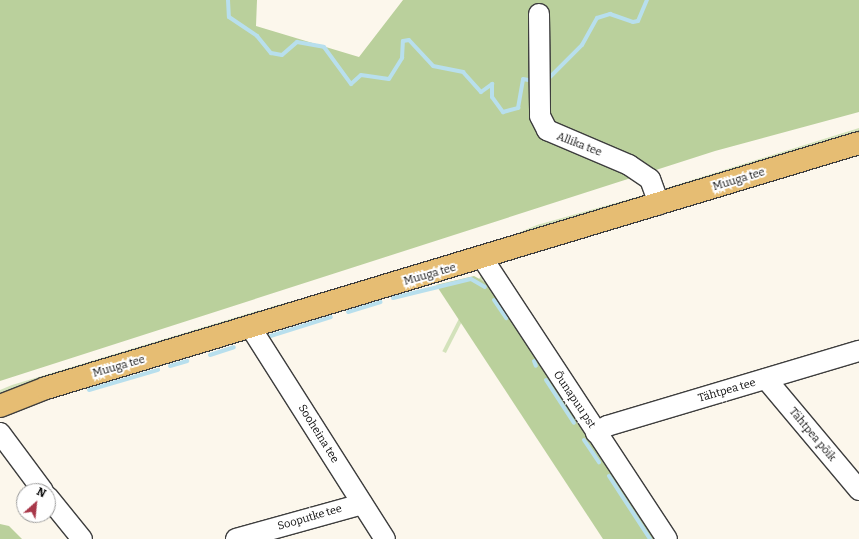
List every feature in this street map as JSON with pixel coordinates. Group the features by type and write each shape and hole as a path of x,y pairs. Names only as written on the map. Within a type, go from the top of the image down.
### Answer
{"main road":[{"name":"Muuga tee","path":"0,406 46,388 483,259 859,143"}],"street":[{"name":"Allika tee","path":"538,14 540,116 547,130 628,165 650,179 659,204"},
{"name":"Õunapuu pst","path":"483,259 667,539"},
{"name":"Sooheina tee","path":"251,328 385,539"},
{"name":"Tähtpea tee","path":"596,433 608,426 859,351"},
{"name":"Tähtpea põik","path":"766,379 859,490"},
{"path":"0,433 37,483"},
{"name":"Sooputke tee","path":"236,539 362,504"},
{"path":"56,507 82,539"}],"green space":[{"path":"0,0 257,0 256,26 359,57 403,0 859,0 859,112 715,151 0,381"},
{"path":"859,128 859,136 675,192 660,190"},
{"path":"651,193 511,240 513,235 537,225"},
{"path":"500,238 504,240 446,353 442,351"},
{"path":"474,276 485,282 658,539 603,539 436,285"},
{"path":"319,295 269,314 270,307"},
{"path":"260,310 263,312 0,397 0,390 12,385"},
{"path":"0,524 9,526 22,539 0,539"}],"waterway":[{"path":"228,0 229,17 257,36 271,53 282,55 297,42 324,47 351,84 361,75 389,79 402,58 403,41 409,40 433,66 463,72 481,92 492,84 492,97 503,112 518,108 523,79 534,81"},
{"path":"546,81 582,45 597,18 610,14 633,22 638,21 647,0"},
{"path":"393,298 471,279 485,287"},
{"path":"494,300 506,318"},
{"path":"348,312 381,302"},
{"path":"264,338 331,317"},
{"path":"210,355 234,347"},
{"path":"170,366 187,361"},
{"path":"534,361 536,366"},
{"path":"89,390 158,370"},
{"path":"546,380 574,423"},
{"path":"584,440 599,462"},
{"path":"609,476 650,539"}]}
